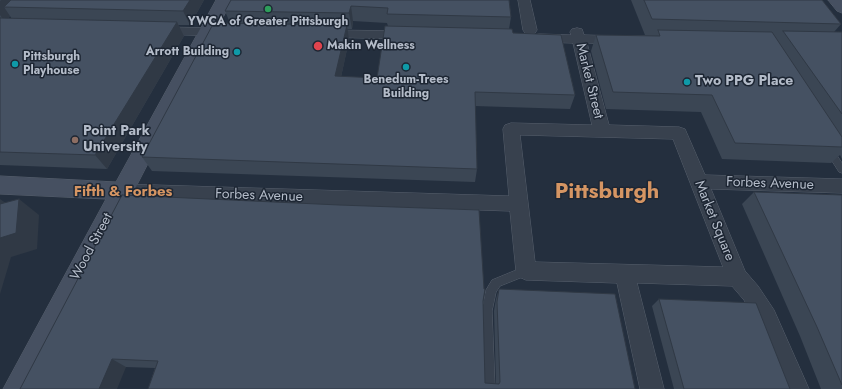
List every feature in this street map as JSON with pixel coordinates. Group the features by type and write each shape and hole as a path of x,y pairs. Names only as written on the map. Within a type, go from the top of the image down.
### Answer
{"main road":[{"name":"Wood Street","path":"17,389 224,0"},
{"path":"836,0 842,8"},
{"name":"Forbes Avenue","path":"0,186 122,191"}],"street":[{"path":"524,0 525,34 578,36 631,41"},
{"path":"144,30 238,32"},
{"path":"309,33 418,36"},
{"name":"Market Street","path":"578,36 602,131"},
{"name":"Market Square","path":"511,129 679,133 699,182 737,277 526,271 511,129"},
{"name":"Forbes Avenue","path":"699,182 842,186"},
{"name":"Forbes Avenue","path":"122,191 519,204"},
{"path":"625,274 652,389"},
{"path":"737,277 751,293 766,317 797,389"}],"lane":[{"path":"825,143 842,170"},
{"path":"489,389 487,311 491,290 496,284 506,278 526,271"}],"building":[{"path":"11,0 190,0 183,11 4,7"},
{"path":"231,0 509,0 511,17 387,14 388,8 351,6 349,13 225,11"},
{"path":"644,0 822,0 841,24 652,19"},
{"path":"0,18 177,22 95,155 0,152"},
{"path":"220,23 347,25 335,76 377,78 385,26 512,29 513,33 561,35 575,95 475,92 477,169 142,157 212,26 219,26"},
{"name":"Two PPG Place","path":"658,30 772,32 842,137 842,147 735,143 712,95 613,92 596,35 660,36"},
{"path":"783,31 842,32 842,114"},
{"path":"754,192 842,195 842,385 817,327"},
{"path":"122,195 479,210 485,289 483,301 485,383 499,384 500,382 497,302 499,289 615,294 635,389 148,389 158,361 112,359 99,389 20,389"},
{"path":"19,199 16,233 0,238 0,204"},
{"path":"659,299 756,303 790,389 684,389"}],"place":[{"name":"YWCA of Greater Pittsburgh","path":"268,9"},
{"name":"Makin Wellness","path":"318,46"},
{"name":"Arrott Building","path":"237,52"},
{"name":"Pittsburgh Playhouse","path":"15,64"},
{"name":"Benedum-Trees Building","path":"406,67"},
{"name":"Two PPG Place","path":"687,82"},
{"name":"Point Park University","path":"75,140"}],"district":[{"name":"Fifth & Forbes","path":"123,192"},
{"name":"Pittsburgh","path":"607,193"}]}
